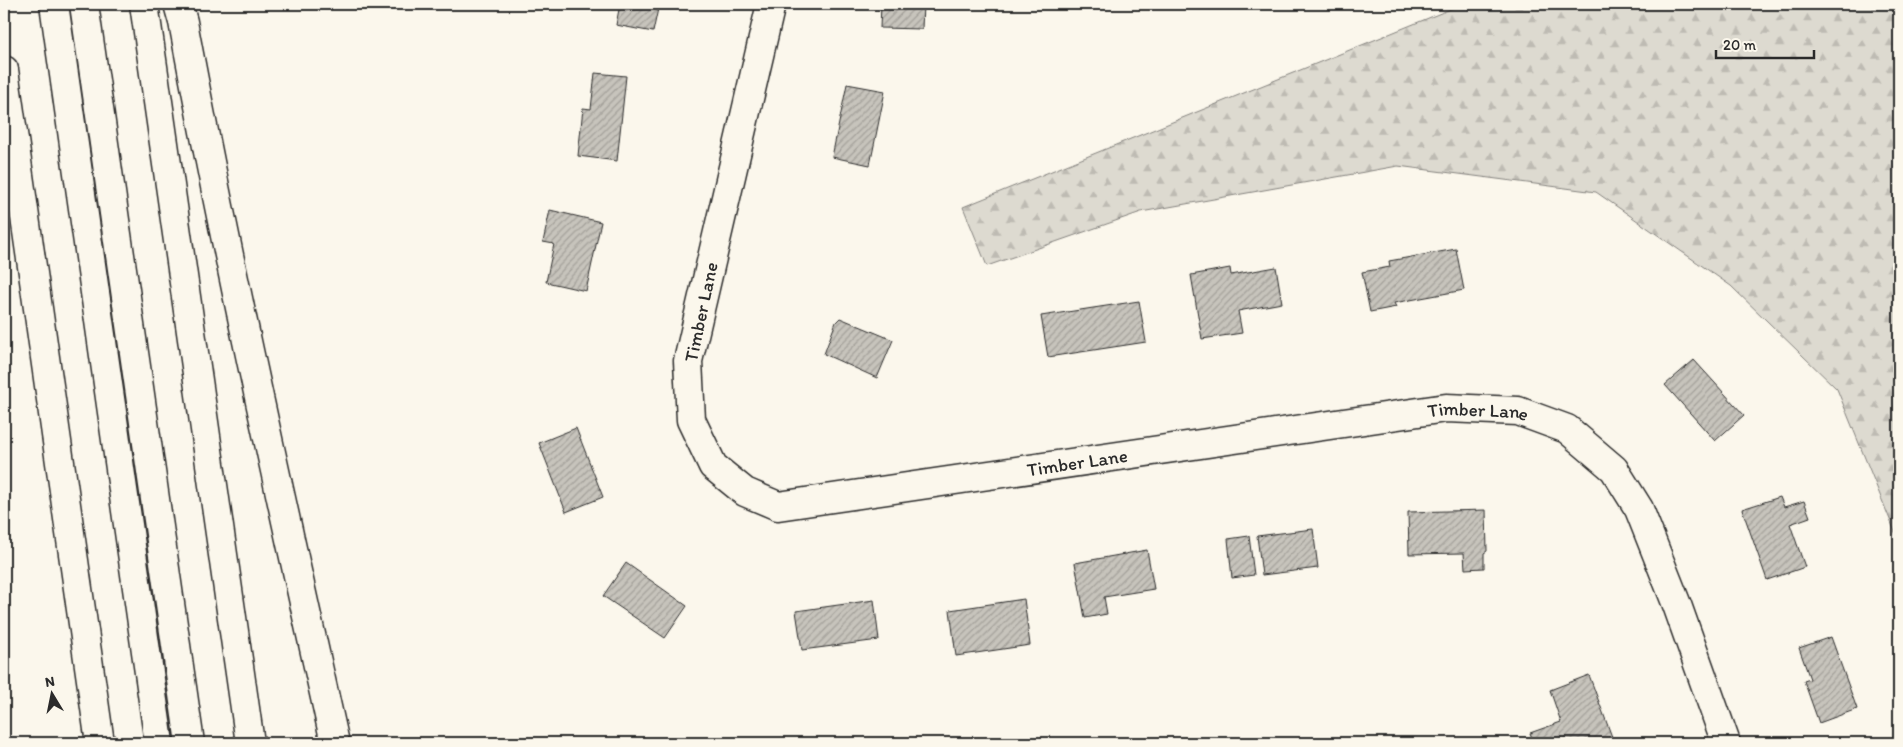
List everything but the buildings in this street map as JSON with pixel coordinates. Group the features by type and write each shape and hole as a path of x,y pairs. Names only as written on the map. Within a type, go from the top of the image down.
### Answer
{"main road":[{"path":"54,4 159,743"},
{"path":"84,4 190,743"},
{"path":"144,4 250,743"},
{"path":"178,4 226,246 335,743"},
{"name":"Timber Lane","path":"771,4 688,361 691,420 713,466 745,492 778,506 1446,408 1518,411 1566,429 1614,469 1634,501 1677,605 1726,743"},
{"path":"4,70 100,743"}],"green space":[{"path":"1463,4 1899,4 1899,542 1837,389 1731,286 1596,192 1398,166 1141,212 987,266 963,207"}]}
